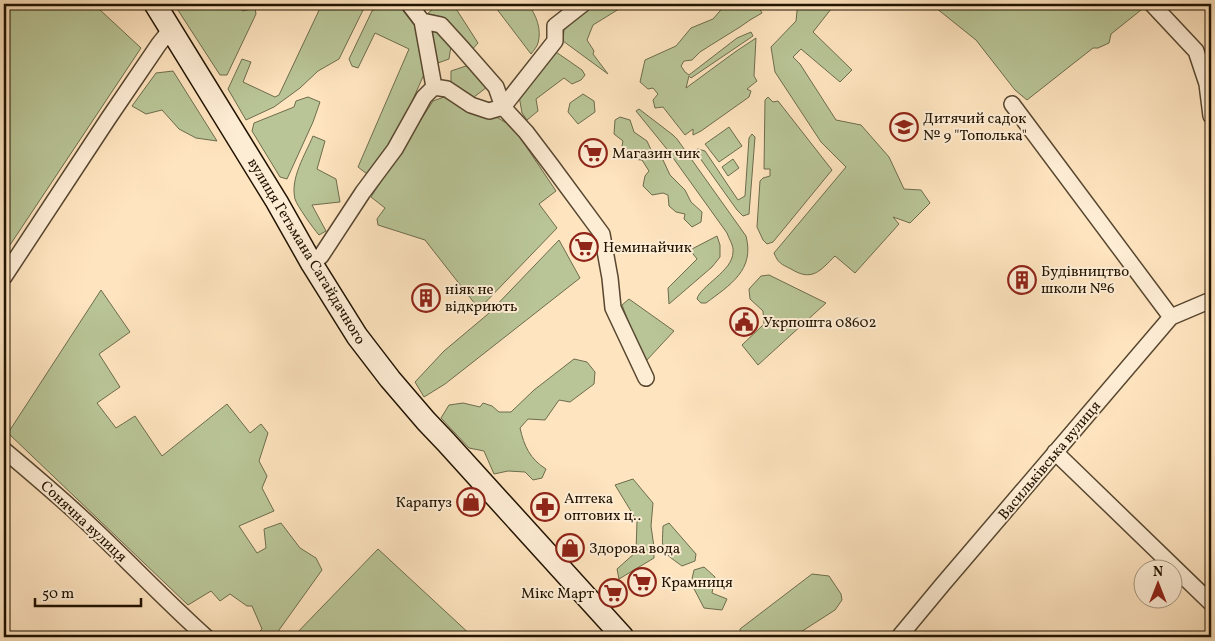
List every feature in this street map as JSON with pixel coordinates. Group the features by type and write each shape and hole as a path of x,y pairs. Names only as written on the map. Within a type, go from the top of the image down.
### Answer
{"main road":[{"name":"вулиця Гетьмана Сагайдачного","path":"155,4 357,336 426,421 623,637"}],"street":[{"path":"409,4 422,21 434,87"},
{"path":"434,87 447,89 471,105 489,110 503,106 555,41 555,26 583,4"},
{"path":"1152,4 1196,51 1206,84 1211,116"},
{"path":"422,21 440,25 496,87 503,106 526,132 602,234 613,308 646,378"},
{"path":"4,277 108,119 171,29"},
{"path":"312,264 321,256 363,192 395,149 424,97 434,87"},
{"path":"1012,104 1171,317"},
{"name":"Васильківська вулиця","path":"899,637 1171,317 1211,300"},
{"name":"Сонячна вулиця","path":"4,450 42,481 95,530 206,637"},
{"path":"1055,452 1211,603"}],"green space":[{"path":"4,4 95,4 141,48 4,254"},
{"path":"174,4 207,4 219,9 224,4 238,4 235,6 243,11 255,8 256,14 227,75 220,75"},
{"path":"322,4 366,4 339,59 318,71 300,88 274,107 246,120 228,89 242,59 251,62 243,82 275,97 279,95"},
{"path":"381,4 400,7 418,30 425,72 399,131 367,174 358,167 409,49 375,33 358,68 352,66 349,59 372,11"},
{"path":"438,4 453,4 478,43 470,52 451,46 449,59 438,63 429,41 424,17"},
{"path":"493,4 528,4 536,17 539,27 539,38 531,54"},
{"path":"593,4 627,4 593,25 587,40 594,51 593,54 608,74 563,41 564,30"},
{"path":"726,4 757,4 762,13 700,52 692,60 684,61 681,66 685,72 689,75 737,38 751,32 753,36 691,78 689,76 686,88 756,38 754,76 757,81 747,89 751,91 749,97 701,131 693,135 693,129 685,135 663,107 655,108 653,100 658,94 653,88 648,89 640,82 645,60 676,46 691,28 713,19"},
{"path":"801,4 835,4 813,32 852,70 840,82 801,49 793,57 800,64 836,120 861,125 889,157 904,189 921,190 930,203 910,223 893,217 899,224 855,273 835,256 820,270 810,275 805,275 782,264 774,253 846,167 821,142 775,72 771,47 796,21 797,11"},
{"path":"931,4 1144,4 1146,6 1111,34 1109,43 1093,48 1027,100 1015,90 976,40"},
{"path":"556,52 582,70 585,75 581,80 572,84 564,78 536,99 538,111 527,120 522,113 519,96"},
{"path":"472,64 487,87 474,97 451,82 451,71"},
{"path":"173,71 217,141 196,138 179,129 162,110 146,114 132,106 156,73"},
{"path":"583,94 594,101 595,112 578,124 568,112 570,103"},
{"path":"308,97 320,102 313,122 287,179 280,177 252,131 254,123 294,107 296,101"},
{"path":"444,97 470,112 493,115 513,127 556,191 539,204 557,228 479,309 425,240 378,225 377,219 385,208 371,197 433,101"},
{"path":"768,97 773,102 778,101 832,170 773,242 767,244 757,227 760,181 770,176 770,169 764,169 765,100"},
{"path":"639,109 677,139 746,236 748,248 744,267 732,283 706,303 701,303 697,299 699,294 728,266 732,259 732,245 727,233 666,148 636,111"},
{"path":"620,117 630,120 634,132 647,141 652,152 663,160 670,175 685,190 691,202 702,212 701,222 692,227 684,219 685,214 676,212 669,206 668,195 663,193 652,195 643,186 645,176 649,171 642,160 632,159 621,151 623,141 614,134 615,120"},
{"path":"729,127 742,146 719,162 705,144"},
{"path":"752,134 755,137 749,214 743,216 695,150 705,151 738,200 745,196 749,138"},
{"path":"313,136 325,141 317,169 336,179 340,202 312,205 326,231 319,235 299,207 294,191 296,175"},
{"path":"733,159 739,168 728,176 722,167"},
{"path":"717,236 720,245 720,257 712,267 669,304 668,288 697,259 690,250"},
{"path":"559,240 580,278 445,384 424,397 415,382 444,351 488,314"},
{"path":"769,275 826,303 758,365 742,345 764,324 763,311 750,299 749,289 761,276"},
{"path":"101,290 130,332 99,354 120,387 97,403 116,428 135,416 162,456 227,404 250,433 261,424 268,433 259,461 267,476 262,488 274,511 239,526 257,553 266,548 264,529 281,523 300,548 316,558 322,570 274,637 254,637 262,629 252,606 247,606 230,594 220,601 211,591 188,605 8,433"},
{"path":"629,299 674,331 646,361 622,305"},
{"path":"574,359 587,362 595,372 594,384 570,402 559,400 545,420 528,419 520,428 528,452 546,469 542,478 533,480 525,472 508,471 494,474 484,451 469,448 441,418 449,405 463,403 480,407 483,403 492,406 499,412 511,412 534,390"},
{"path":"633,479 653,503 651,526 654,558 619,579 617,569 636,552 637,521 615,485"},
{"path":"669,523 696,554 695,561 682,566 666,553 663,546 663,526"},
{"path":"378,549 473,637 293,637"},
{"path":"704,567 715,577 712,593 727,599 722,610 704,608 691,583 694,570"},
{"path":"812,574 829,576 841,594 842,600 835,610 793,637 740,637 740,629"}],"place":[{"name":"Дитячий садок № 9 \"Тополька\"","path":"904,127"},
{"name":"Магазин чик","path":"593,153"},
{"name":"Неминайчик","path":"584,247"},
{"name":"Будівництво школи №6","path":"1022,280"},
{"name":"ніяк не відкриють","path":"426,298"},
{"name":"Укрпошта 08602","path":"744,322"},
{"name":"Карапуз","path":"471,502"},
{"name":"Аптека оптових ц‥","path":"545,507"},
{"name":"Здорова вода","path":"570,548"},
{"name":"Крамниця","path":"642,582"},
{"name":"Мікс Март","path":"613,593"}]}
